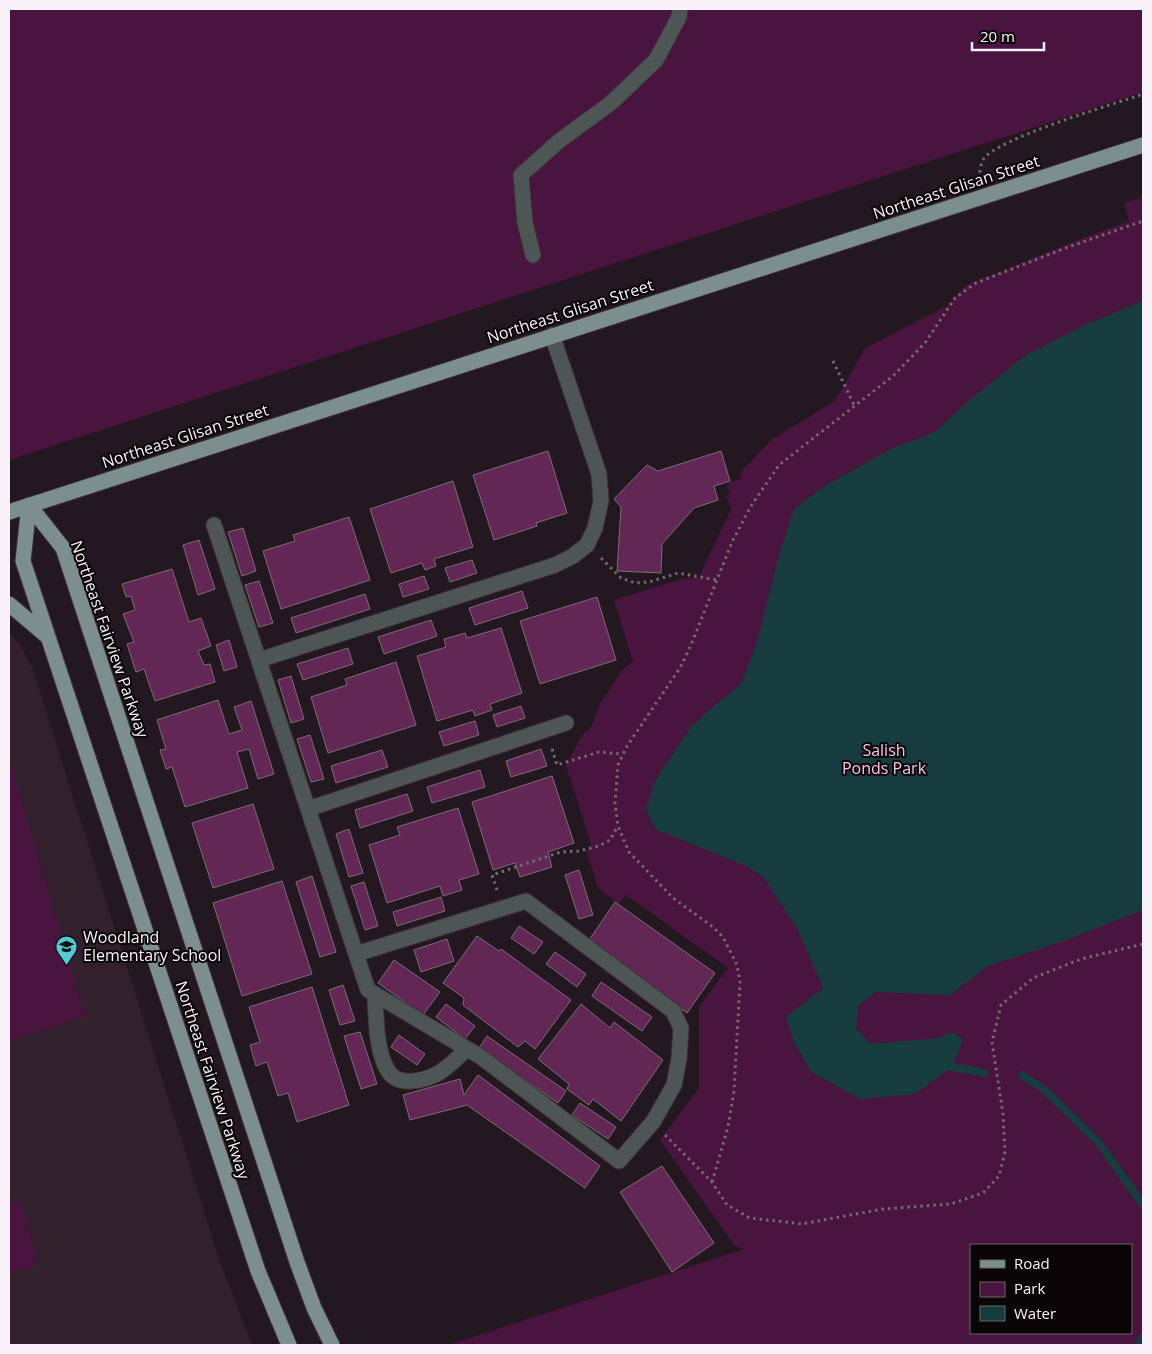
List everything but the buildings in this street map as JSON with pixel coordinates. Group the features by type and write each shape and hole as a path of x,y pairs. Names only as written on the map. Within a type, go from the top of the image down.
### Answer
{"main road":[{"name":"Northeast Glisan Street","path":"9,512 1143,145"},
{"name":"Northeast Fairview Parkway","path":"29,505 22,561 258,1271 289,1345"},
{"name":"Northeast Fairview Parkway","path":"29,505 63,548 297,1262 314,1308 332,1345"},
{"path":"9,604 48,637"}],"lane":[{"path":"534,255 525,222 521,175 559,141 611,103 656,60 679,17 680,9"},
{"path":"259,660 555,565 573,556 587,545 595,528 601,501 599,474 552,335"},
{"path":"214,525 259,660 308,809 356,954 368,990 481,1057 619,1161 653,1122 674,1085 679,1059 681,1028 673,1011 526,901 356,954"},
{"path":"308,809 566,723"},
{"path":"375,994 376,1021 382,1055 388,1072 403,1082 421,1080 439,1073 467,1049"}],"path":[{"path":"975,199 982,160 992,150 1016,138 1143,94"},
{"path":"712,1182 728,1127 734,1091 740,982 737,965 723,938 713,927 673,898 629,852 618,826 615,804 618,764 627,746 680,668 732,542 751,506 779,465 893,376 925,343 955,298 976,283 1071,246 1143,221"},
{"path":"832,361 855,407"},
{"path":"587,545 621,578 635,583 649,582 678,573 717,580"},
{"path":"545,730 557,765 600,752 623,754"},
{"path":"504,908 492,875 561,852 579,851 599,846 610,840 618,826"},
{"path":"653,1122 712,1182 727,1205 750,1218 802,1224 883,1210 951,1204 983,1193 999,1176 1005,1152 1003,1114 992,1042 1001,1005 1033,978 1082,959 1143,944"}],"shaded area":[{"name":"Woodland Elementary School","path":"9,633 20,645 32,667 220,1262 252,1345 9,1345"}],"green space":[{"path":"9,9 1143,9 1143,92 9,460"},
{"name":"Salish Ponds Park","path":"1143,197 1143,1345 448,1345 744,1249 734,1245 660,1140 699,1088 699,1007 728,968 626,895 619,904 598,888 586,850 592,848 566,765 584,732 587,732 593,723 600,704 623,669 633,662 614,600 682,579 699,577 731,509 726,496 730,495 727,486 730,482 741,479 740,473 772,439 835,401 865,348 947,306 966,285 1129,221 1124,203"},
{"path":"9,758 85,1017 9,1040"},
{"path":"9,1190 13,1204 21,1202 38,1265 9,1273"}],"water":[{"path":"1143,301 1143,910 1066,940 988,966 950,995 876,992 859,1005 856,1028 870,1044 938,1038 953,1032 963,1040 952,1067 915,1094 860,1099 811,1072 794,1043 786,1017 823,988 797,928 763,877 746,866 655,829 646,810 655,780 691,727 741,684 757,642 779,555 794,509 826,485 893,448 935,432 967,402 1026,355 1087,324"}],"waterway":[{"path":"952,1067 984,1073"},
{"path":"1022,1075 1045,1090 1099,1143 1143,1205"},
{"path":"1139,1345 1143,1337"}],"place":[{"name":"Woodland Elementary School","path":"67,965"}]}
